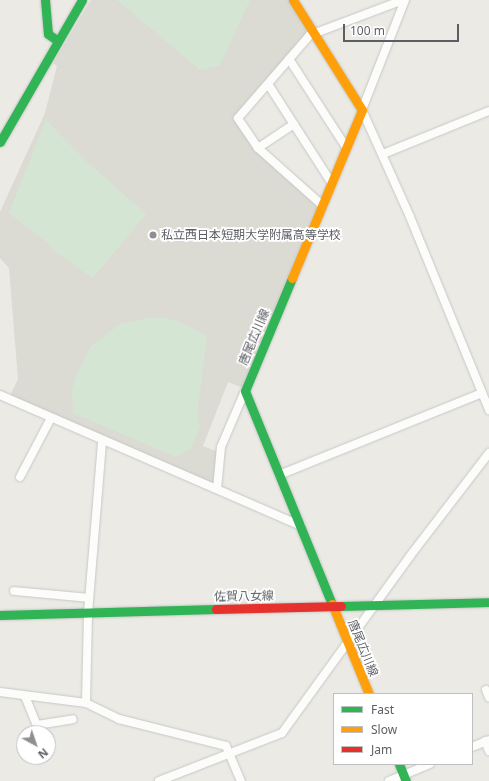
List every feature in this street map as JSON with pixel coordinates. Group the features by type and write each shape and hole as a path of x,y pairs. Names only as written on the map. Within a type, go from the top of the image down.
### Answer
{"main road":[{"path":"45,0 48,34 57,40"},
{"path":"0,142 57,40 82,0"},
{"path":"293,0 362,110"},
{"name":"唐尾広川線","path":"362,110 245,391 369,693"},
{"name":"佐賀八女線","path":"0,615 489,602"},
{"path":"399,765 404,778"}],"street":[{"path":"322,205 258,148 238,118 289,59 314,34 404,0"},
{"path":"404,0 362,110 383,154 489,410"},
{"path":"289,59 346,147"},
{"path":"268,84 331,182"},
{"path":"383,154 489,111"},
{"path":"258,148 294,124"},
{"path":"217,489 221,447 245,391"},
{"path":"279,475 482,393"},
{"path":"0,395 102,441 301,526"},
{"path":"20,476 51,418"},
{"path":"86,703 88,613 102,441"},
{"path":"159,781 282,733 375,604 489,453"},
{"path":"14,591 89,598"},
{"path":"0,692 86,703 118,719 226,746 241,781"},
{"path":"25,696 37,725 73,719"},
{"path":"473,747 487,740 489,751"},
{"path":"389,781 404,778 428,765"}],"shaded area":[{"name":"私立西日本短期大学附属高等学校","path":"91,0 289,0 310,33 235,118 318,205 243,388 228,382 203,446 218,452 214,485 10,396 18,379 9,268 0,258 0,212 45,113 57,66 53,63"}],"green space":[{"path":"117,0 250,0 220,65 200,70"},
{"path":"46,120 85,160 146,214 93,278 52,249 49,244 9,213"},
{"path":"149,318 166,318 182,323 207,336 197,415 200,427 190,449 176,457 73,413 72,391 76,376 90,347 120,324"}],"traffic: fast":[{"path":"45,0 48,34 57,40"},
{"path":"0,142 82,0"},
{"path":"292,278 245,391 332,604"},
{"path":"341,606 489,602"},
{"path":"0,615 216,609"},
{"path":"399,765 406,781"}],"traffic: slow":[{"path":"292,278 362,110 293,0"},
{"path":"332,604 369,693"}],"traffic: jam":[{"path":"216,609 341,606"}],"place":[{"name":"私立西日本短期大学附属高等学校","path":"153,235"}]}
